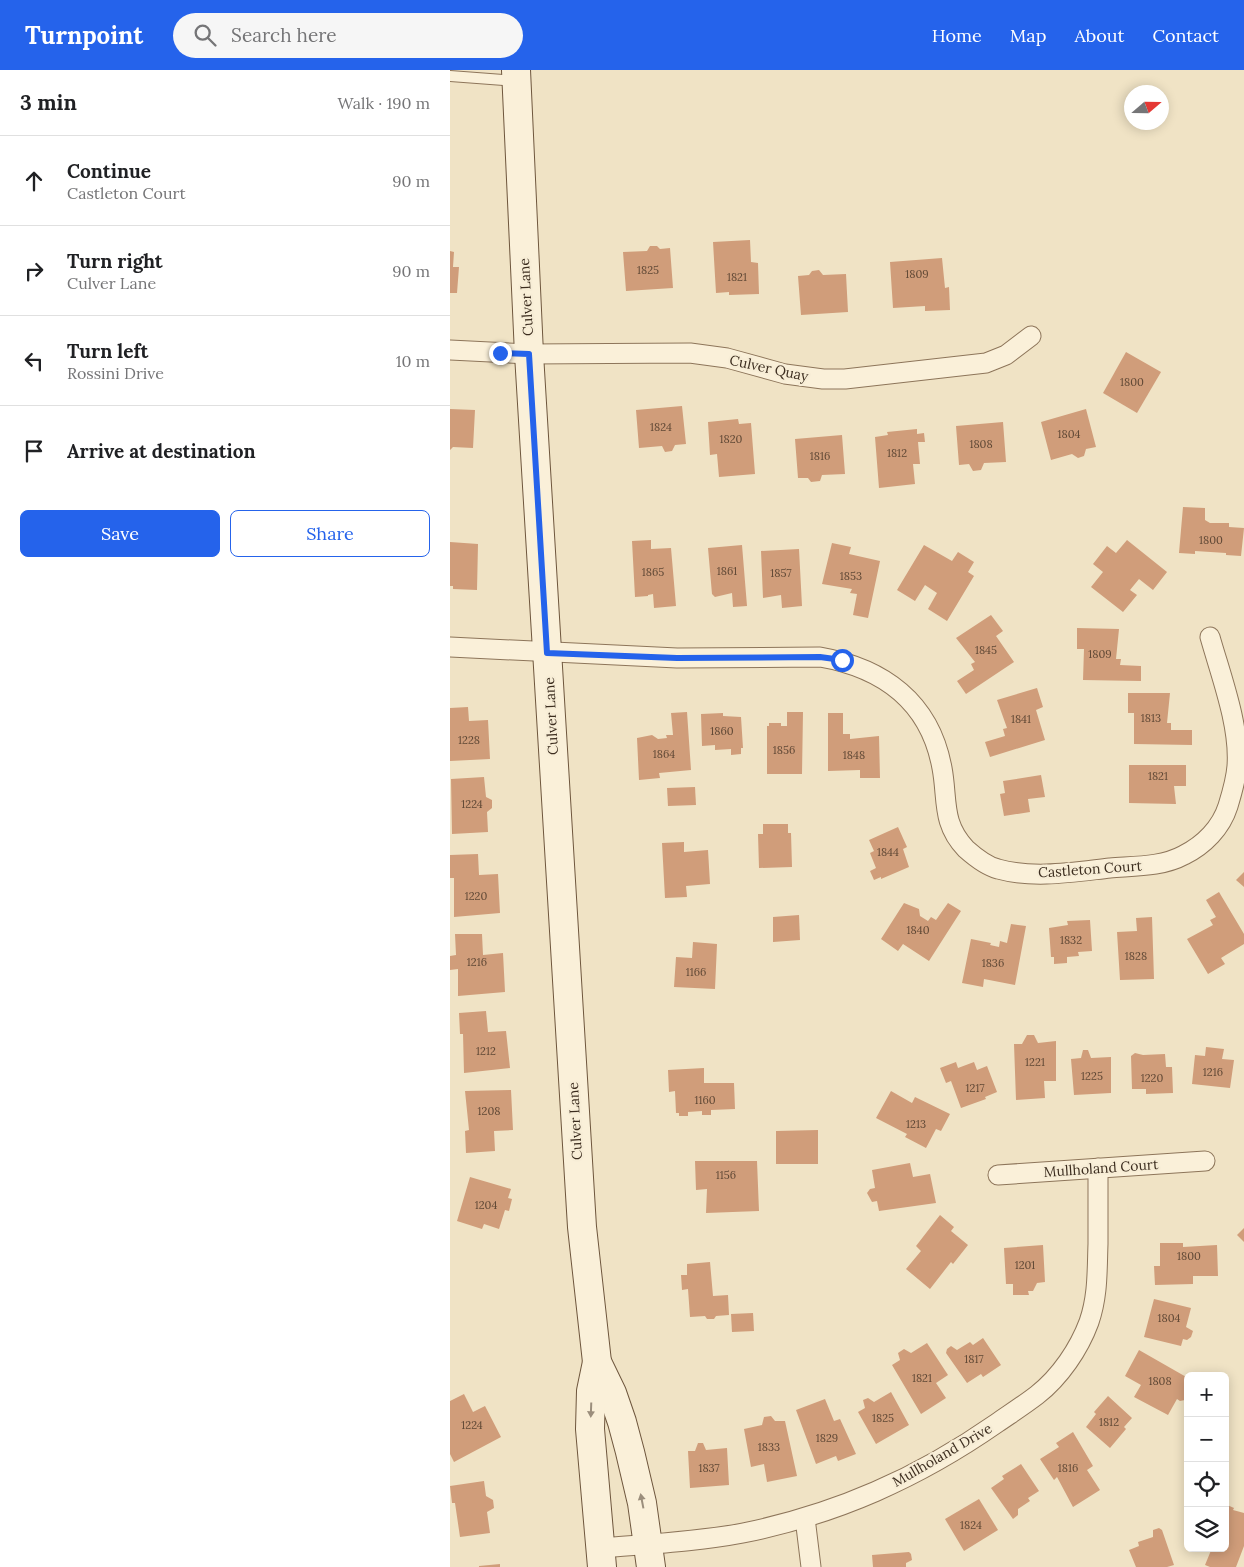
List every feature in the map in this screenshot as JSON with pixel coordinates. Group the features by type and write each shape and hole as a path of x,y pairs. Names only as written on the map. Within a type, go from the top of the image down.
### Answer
{"street":[{"name":"Culver Lane","path":"516,76 529,354 582,1227 596,1362 591,1391 590,1428 601,1557"},
{"name":"Culver Quay","path":"450,350 529,354 690,353 727,358 785,374 823,379 845,379 986,363 1006,355 1031,336"},
{"name":"Castleton Court","path":"450,647 677,658 820,657 842,660 862,667 886,681 907,698 924,719 934,738 942,768 946,811 953,831 966,848 982,861 997,869 1046,874 1161,864 1183,856 1198,847 1215,831 1225,815 1234,787 1237,764 1234,724 1210,637"},
{"name":"Mullholand Court","path":"998,1175 1205,1161"},
{"name":"Mullholand Drive","path":"601,1557 650,1555 835,1509 915,1474 968,1443 1038,1394 1063,1368 1083,1336 1097,1292 1098,1168"},
{"name":"Culver Lane","path":"596,1362 612,1393 622,1422 642,1503 650,1555"},
{"path":"805,1518 811,1567"}],"lane":[{"path":"450,76 516,76"}],"building":[{"path":"750,240 751,262 758,263 759,294 729,295 729,292 716,293 713,242"},
{"path":"650,246 657,246 660,249 670,248 673,288 626,291 623,252 647,251"},
{"path":"450,251 454,252 453,267 459,267 457,293 450,293"},
{"path":"942,258 945,288 949,287 950,310 925,311 925,306 893,308 890,262"},
{"path":"819,270 823,275 846,274 848,312 801,315 798,276 809,275 812,271"},
{"path":"1126,352 1161,372 1137,413 1103,393"},
{"path":"682,406 686,444 675,445 672,451 665,452 662,446 639,448 636,410"},
{"path":"450,409 475,410 473,448 453,447 450,450"},
{"path":"1086,409 1096,447 1086,449 1084,456 1078,458 1072,454 1051,460 1041,422"},
{"path":"738,419 739,424 751,423 755,474 719,477 717,454 710,455 708,422"},
{"path":"1003,422 1006,462 984,463 981,470 973,471 969,464 959,465 956,426"},
{"path":"917,429 917,434 924,433 925,442 918,442 920,464 913,464 915,484 879,488 875,437 888,435 887,432"},
{"path":"842,435 845,474 822,475 820,481 811,482 808,478 798,478 795,439"},
{"path":"1183,507 1205,508 1205,520 1210,523 1229,523 1229,527 1244,528 1241,556 1195,551 1195,554 1179,553"},
{"path":"651,540 651,549 671,548 676,606 654,608 653,594 635,597 632,541"},
{"path":"1127,540 1167,572 1153,590 1139,579 1130,590 1137,595 1123,612 1091,587 1103,572 1093,564 1107,546 1116,553"},
{"path":"450,542 478,544 477,590 453,589 453,586 450,586"},
{"path":"832,543 851,547 849,554 880,561 868,618 853,615 857,594 850,593 852,589 822,584"},
{"path":"742,545 747,606 733,607 732,593 715,597 712,594 708,548"},
{"path":"924,545 952,561 958,552 974,562 968,572 974,576 947,621 928,609 937,593 925,585 915,601 897,590"},
{"path":"799,549 802,606 782,608 781,595 763,598 761,551"},
{"path":"991,615 1003,631 996,636 1014,662 966,694 957,681 974,670 971,664 975,662 956,638"},
{"path":"1077,628 1119,629 1116,659 1121,659 1120,665 1141,666 1141,681 1083,680 1084,649 1077,649"},
{"path":"1037,688 1043,707 1036,710 1045,740 990,757 985,742 1005,736 1003,729 1007,728 997,700"},
{"path":"1128,693 1170,693 1167,723 1171,723 1171,730 1192,730 1192,745 1134,744 1134,713 1128,713"},
{"path":"468,707 469,721 488,720 490,759 450,761 450,708"},
{"path":"687,712 691,770 659,773 660,778 639,780 637,738 652,735 658,739 667,738 666,735 673,735 671,713"},
{"path":"787,712 803,712 802,774 767,774 767,726 769,726 769,723 781,723 781,726 787,726"},
{"path":"723,713 723,716 741,717 743,748 741,748 741,754 731,755 731,749 715,750 715,745 702,746 701,714"},
{"path":"828,713 843,713 843,734 850,734 850,739 879,736 880,778 860,778 860,770 828,771"},
{"path":"1129,765 1186,765 1186,786 1174,786 1176,804 1129,803"},
{"path":"1041,775 1045,797 1028,799 1030,812 1004,816 1000,794 1005,793 1003,781"},
{"path":"484,777 486,797 492,800 492,808 487,812 488,832 452,834 451,779"},
{"path":"695,787 696,805 668,806 667,788"},
{"path":"763,824 788,824 788,833 791,833 792,867 759,868 758,834 763,834"},
{"path":"898,827 907,847 903,849 909,867 874,880 870,871 876,868 870,853 874,851 869,840"},
{"path":"684,842 684,852 708,850 710,884 686,886 687,897 665,898 662,843"},
{"path":"478,854 479,875 498,874 500,913 454,917 454,878 450,878 450,855"},
{"path":"1244,872 1244,887 1236,880"},
{"path":"1219,892 1244,934 1244,944 1221,958 1225,964 1208,974 1187,939 1213,925 1210,920 1216,917 1206,900"},
{"path":"904,903 919,909 920,916 928,921 931,917 936,920 948,903 961,911 929,961 903,944 898,951 881,939"},
{"path":"799,915 800,940 773,942 773,917"},
{"path":"1152,917 1154,979 1120,980 1117,932 1137,931 1136,918"},
{"path":"1090,920 1092,951 1078,952 1079,956 1067,957 1067,963 1054,964 1054,957 1051,957 1049,928 1068,925 1067,921"},
{"path":"1011,924 1026,926 1015,985 984,979 983,987 962,983 971,939 991,943 990,945 999,947 1000,941 1007,943"},
{"path":"455,934 482,934 483,955 503,953 505,992 458,996 458,969 450,970 450,956 456,955"},
{"path":"693,942 717,944 715,989 674,987 676,957 692,958"},
{"path":"486,1011 488,1032 506,1031 510,1068 464,1073 463,1034 460,1034 459,1013"},
{"path":"1027,1035 1034,1035 1038,1043 1056,1041 1056,1081 1044,1081 1045,1098 1016,1100 1014,1044 1022,1044"},
{"path":"1206,1047 1224,1049 1222,1059 1234,1060 1230,1088 1192,1084 1195,1055 1205,1056"},
{"path":"1083,1050 1088,1050 1091,1058 1111,1057 1111,1093 1074,1095 1071,1059 1081,1058"},
{"path":"1135,1053 1143,1055 1165,1054 1166,1067 1172,1067 1173,1093 1146,1094 1146,1089 1132,1089 1131,1056"},
{"path":"956,1062 958,1068 974,1062 977,1070 987,1066 997,1092 985,1097 986,1099 961,1108 951,1081 946,1083 940,1068"},
{"path":"704,1068 704,1083 734,1083 735,1109 711,1110 711,1115 702,1115 702,1111 688,1112 688,1116 679,1116 679,1113 676,1113 675,1091 669,1092 668,1070"},
{"path":"511,1090 513,1130 494,1131 495,1151 466,1153 465,1131 469,1130 465,1091"},
{"path":"891,1091 912,1103 915,1097 950,1114 941,1131 936,1129 926,1148 905,1137 907,1134 876,1118"},
{"path":"818,1130 818,1164 776,1164 776,1131"},
{"path":"695,1161 757,1161 759,1211 706,1213 707,1189 696,1190"},
{"path":"910,1163 913,1177 930,1174 936,1203 879,1211 877,1201 872,1202 867,1193 870,1189 875,1188 872,1170"},
{"path":"470,1177 511,1189 508,1198 512,1199 509,1211 505,1210 499,1229 484,1224 482,1229 457,1221"},
{"path":"940,1215 954,1227 951,1231 968,1245 953,1264 951,1262 930,1289 906,1269 921,1251 916,1246"},
{"path":"1244,1228 1244,1242 1237,1235"},
{"path":"1160,1243 1183,1243 1183,1247 1217,1245 1218,1276 1193,1276 1193,1284 1155,1285 1154,1266 1160,1266"},
{"path":"1043,1245 1045,1282 1037,1283 1033,1291 1028,1291 1029,1295 1013,1295 1013,1284 1006,1284 1004,1248"},
{"path":"710,1262 713,1296 728,1295 729,1315 716,1316 714,1319 707,1319 705,1316 690,1317 688,1289 682,1290 681,1275 687,1275 687,1264"},
{"path":"1154,1299 1191,1308 1186,1327 1193,1331 1191,1337 1187,1340 1183,1339 1181,1346 1144,1337"},
{"path":"753,1313 754,1331 732,1332 731,1314"},
{"path":"983,1338 1001,1365 983,1377 981,1374 967,1383 946,1353 947,1349 951,1346 957,1350 970,1342 973,1345"},
{"path":"927,1343 948,1375 936,1383 946,1398 921,1414 892,1365 900,1360 898,1353 904,1349 911,1353"},
{"path":"1139,1350 1184,1376 1184,1400 1177,1399 1168,1415 1134,1397 1141,1385 1125,1376"},
{"path":"891,1392 909,1425 876,1444 858,1412 865,1408 863,1400 868,1398 874,1402"},
{"path":"464,1394 473,1412 485,1406 501,1437 454,1462 450,1454 450,1401"},
{"path":"1108,1396 1132,1418 1124,1427 1126,1429 1110,1448 1086,1427 1096,1414 1094,1412"},
{"path":"825,1399 834,1421 840,1419 856,1454 838,1461 836,1456 816,1464 796,1410"},
{"path":"771,1416 775,1421 785,1421 797,1476 767,1482 764,1464 751,1467 744,1429 762,1425 764,1417"},
{"path":"1073,1432 1093,1466 1087,1470 1100,1490 1073,1507 1057,1477 1054,1480 1040,1459 1059,1447 1056,1443"},
{"path":"698,1443 703,1443 706,1450 727,1448 729,1485 690,1488 688,1451 695,1451"},
{"path":"1021,1464 1039,1491 1028,1498 1030,1501 1018,1509 1018,1515 1013,1519 991,1488 1004,1479 1002,1476"},
{"path":"484,1481 486,1496 493,1500 494,1508 487,1512 490,1533 460,1537 455,1503 452,1503 450,1486"},
{"path":"979,1499 998,1530 964,1551 945,1519"},
{"path":"1229,1506 1234,1508 1233,1510 1244,1513 1244,1546 1236,1567 1210,1567 1205,1565 1210,1552 1229,1552"},
{"path":"1159,1528 1162,1530 1174,1565 1167,1567 1136,1567 1129,1550 1139,1546 1138,1542 1153,1537 1153,1530"},
{"path":"909,1552 912,1560 906,1563 906,1567 873,1567 872,1555"},
{"path":"500,1564 500,1567 479,1567 479,1566"}],"route":[{"path":"500,353 529,354 547,653 677,658 820,657 842,660"}]}
